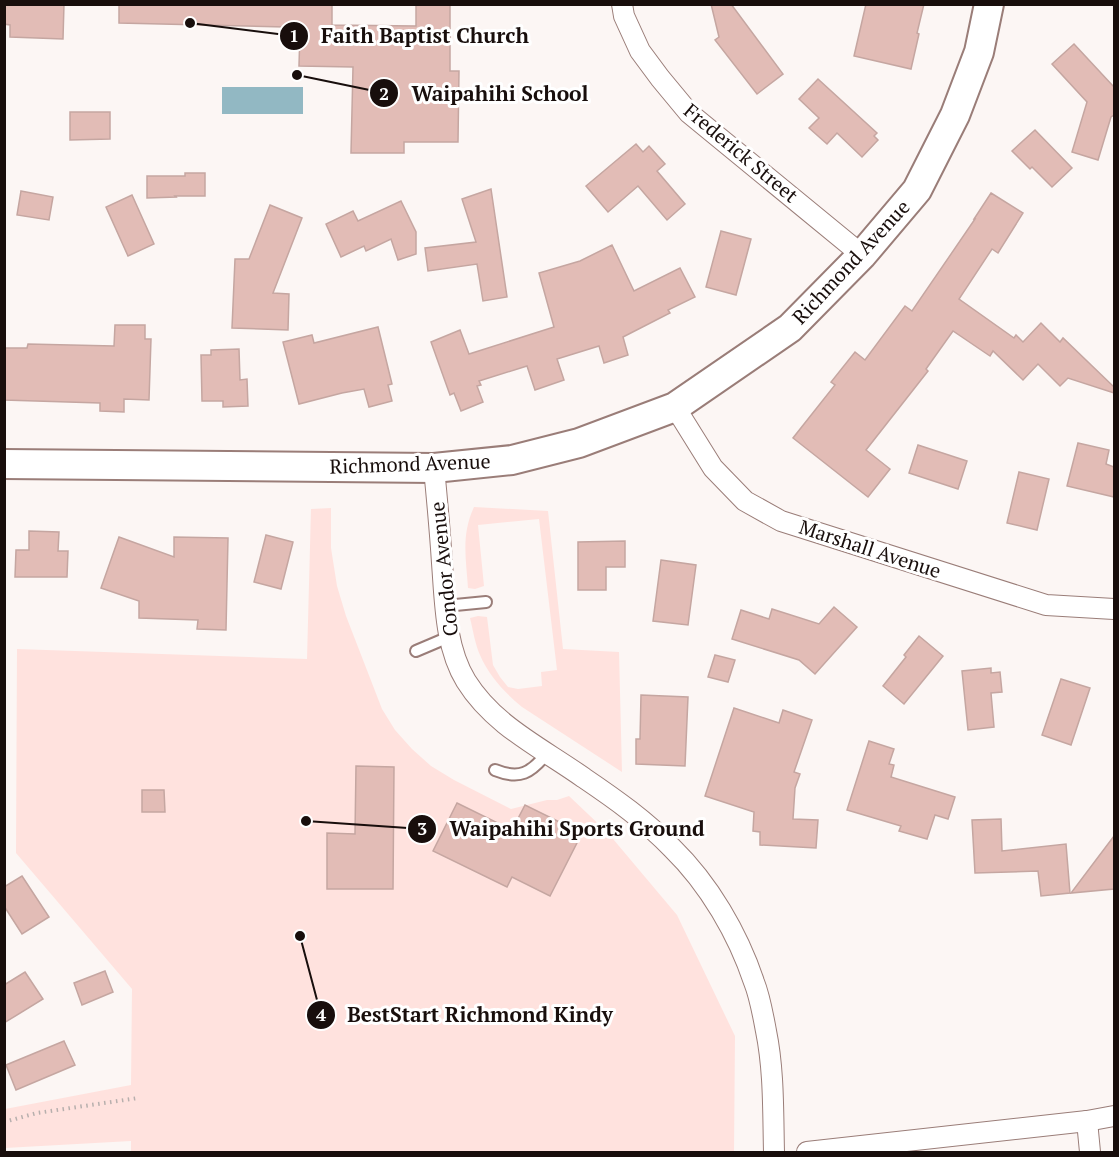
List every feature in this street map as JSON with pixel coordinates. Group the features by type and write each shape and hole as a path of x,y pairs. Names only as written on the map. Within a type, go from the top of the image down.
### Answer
{"street":[{"name":"Frederick Street","path":"621,4 640,51 689,113 862,255"},
{"name":"Richmond Avenue","path":"4,464 434,468 512,460 579,443 675,407 790,328 862,255 917,190 955,115 979,52 989,4"},
{"name":"Marshall Avenue","path":"675,407 713,468 745,501 781,521 1046,605 1114,609"},
{"name":"Condor Avenue","path":"434,468 449,637 465,680 487,710 519,736 612,798 674,849 716,902 737,939 755,984 767,1033 773,1092 774,1152"},
{"path":"807,1152 1087,1121 1114,1116"},
{"path":"1087,1121 1090,1152"}],"lane":[{"path":"445,606 486,602"},
{"path":"416,651 449,637"},
{"path":"495,770 515,776 537,765 547,753"}],"path":[{"path":"4,1122 37,1113 138,1098"}],"shaded area":[{"path":"474,507 548,511 563,649 619,652 622,772 522,707 498,684 484,663 470,618 478,616 487,617 493,665 508,687 518,689 542,686 541,672 557,670 539,519 478,525 484,586 475,589 468,588 466,537"},
{"path":"331,508 331,548 337,586 346,616 382,709 395,730 431,766 511,809 569,796 608,833 677,915 735,1036 734,1152 131,1152 131,1141 5,1148 5,1109 131,1085 132,989 16,853 17,649 307,659 311,509"}],"water":[{"path":"222,87 303,87 303,114 222,114"}],"building":[{"path":"4,4 64,4 63,39 10,37 10,25 4,24"},
{"path":"119,4 332,4 332,25 416,26 416,4 450,4 450,71 459,71 458,142 404,142 404,153 351,153 353,67 299,66 300,30 285,30 285,27 119,23"},
{"path":"711,4 731,4 783,74 757,94 715,40 719,37"},
{"path":"866,4 924,4 911,69 854,56"},
{"path":"1074,44 1114,87 1114,115 1111,117 1098,160 1072,152 1087,102 1052,64"},
{"path":"818,79 877,133 874,136 878,140 862,157 837,133 827,144 809,128 819,118 799,99"},
{"path":"70,112 110,112 110,139 70,140"},
{"path":"1035,130 1072,168 1052,187 1012,151"},
{"path":"636,144 643,152 649,146 665,164 657,171 685,204 667,220 638,186 608,212 586,186"},
{"path":"185,173 205,173 205,196 147,198 147,176 185,176"},
{"path":"491,189 507,297 483,301 477,264 428,271 425,248 476,242 462,199"},
{"path":"21,191 53,197 49,220 17,215"},
{"path":"991,193 1023,213 998,253 992,249 959,299 1014,338 1016,335 1023,342 1041,323 1060,342 1063,338 1114,387 1114,393 1068,378 1060,386 1038,364 1023,380 993,351 990,356 953,331 926,369 928,371 866,450 890,469 868,497 793,438 835,385 831,382 855,352 865,360 905,306 912,311"},
{"path":"132,195 154,244 128,256 106,207"},
{"path":"401,201 416,232 416,254 398,260 391,239 366,251 364,246 341,257 326,224 353,211 358,221"},
{"path":"270,205 302,218 273,293 289,294 288,330 232,328 235,259 249,259"},
{"path":"721,231 751,239 736,295 706,287"},
{"path":"612,245 634,291 680,268 695,297 668,310 670,313 623,337 628,355 604,363 599,346 557,359 564,380 535,390 527,366 479,381 481,385 477,386 483,402 461,411 454,393 450,395 431,342 460,330 469,354 554,327 539,273 580,261"},
{"path":"115,325 145,325 145,339 151,339 149,400 124,399 124,412 100,411 100,403 4,400 4,348 27,348 28,344 114,346"},
{"path":"378,327 392,384 388,385 392,401 369,407 364,389 299,404 283,342 312,335 314,343"},
{"path":"239,349 240,380 247,379 248,406 223,407 223,401 202,401 201,355 211,355 211,350"},
{"path":"1078,443 1109,450 1106,464 1114,467 1114,497 1067,486"},
{"path":"918,445 967,461 958,489 909,473"},
{"path":"1019,472 1049,479 1037,530 1007,523"},
{"path":"29,531 59,532 58,551 68,551 67,577 15,577 16,550 29,550"},
{"path":"266,535 293,542 281,589 254,582"},
{"path":"119,537 174,557 174,537 228,538 226,630 197,629 198,620 139,618 139,601 101,588"},
{"path":"625,541 625,567 606,567 606,590 578,590 578,542"},
{"path":"661,560 696,565 688,625 653,621"},
{"path":"834,607 857,627 815,674 799,660 732,639 741,610 769,619 772,609 819,624"},
{"path":"919,636 943,656 904,704 883,686"},
{"path":"715,655 735,660 728,682 708,677"},
{"path":"991,668 991,673 1000,672 1002,692 991,693 994,727 968,730 962,671"},
{"path":"1061,679 1090,688 1071,745 1042,735"},
{"path":"641,695 688,697 685,766 636,764 636,739 640,739"},
{"path":"734,708 779,723 783,710 812,720 794,772 800,774 795,788 793,819 818,820 816,848 760,845 760,832 753,831 754,812 705,796"},
{"path":"869,741 894,749 889,764 894,765 891,777 955,797 948,819 935,815 927,839 899,831 901,826 847,810"},
{"path":"356,766 394,767 393,889 327,889 327,833 355,834"},
{"path":"142,790 164,790 165,812 142,812"},
{"path":"457,803 512,830 525,805 582,833 550,896 512,877 507,887 433,851"},
{"path":"1001,819 1002,851 1066,844 1070,893 1041,896 1038,871 975,873 972,820"},
{"path":"1114,836 1114,889 1071,893"},
{"path":"22,876 49,917 22,934 4,906 4,887"},
{"path":"105,971 113,992 82,1005 74,983"},
{"path":"25,972 43,999 4,1023 4,985"},
{"path":"64,1041 75,1065 16,1090 6,1065"}],"place":[{"name":"Faith Baptist Church","path":"190,23"},
{"name":"Waipahihi School","path":"297,75"},
{"name":"Waipahihi Sports Ground","path":"306,821"},
{"name":"BestStart Richmond Kindy","path":"300,936"}]}
